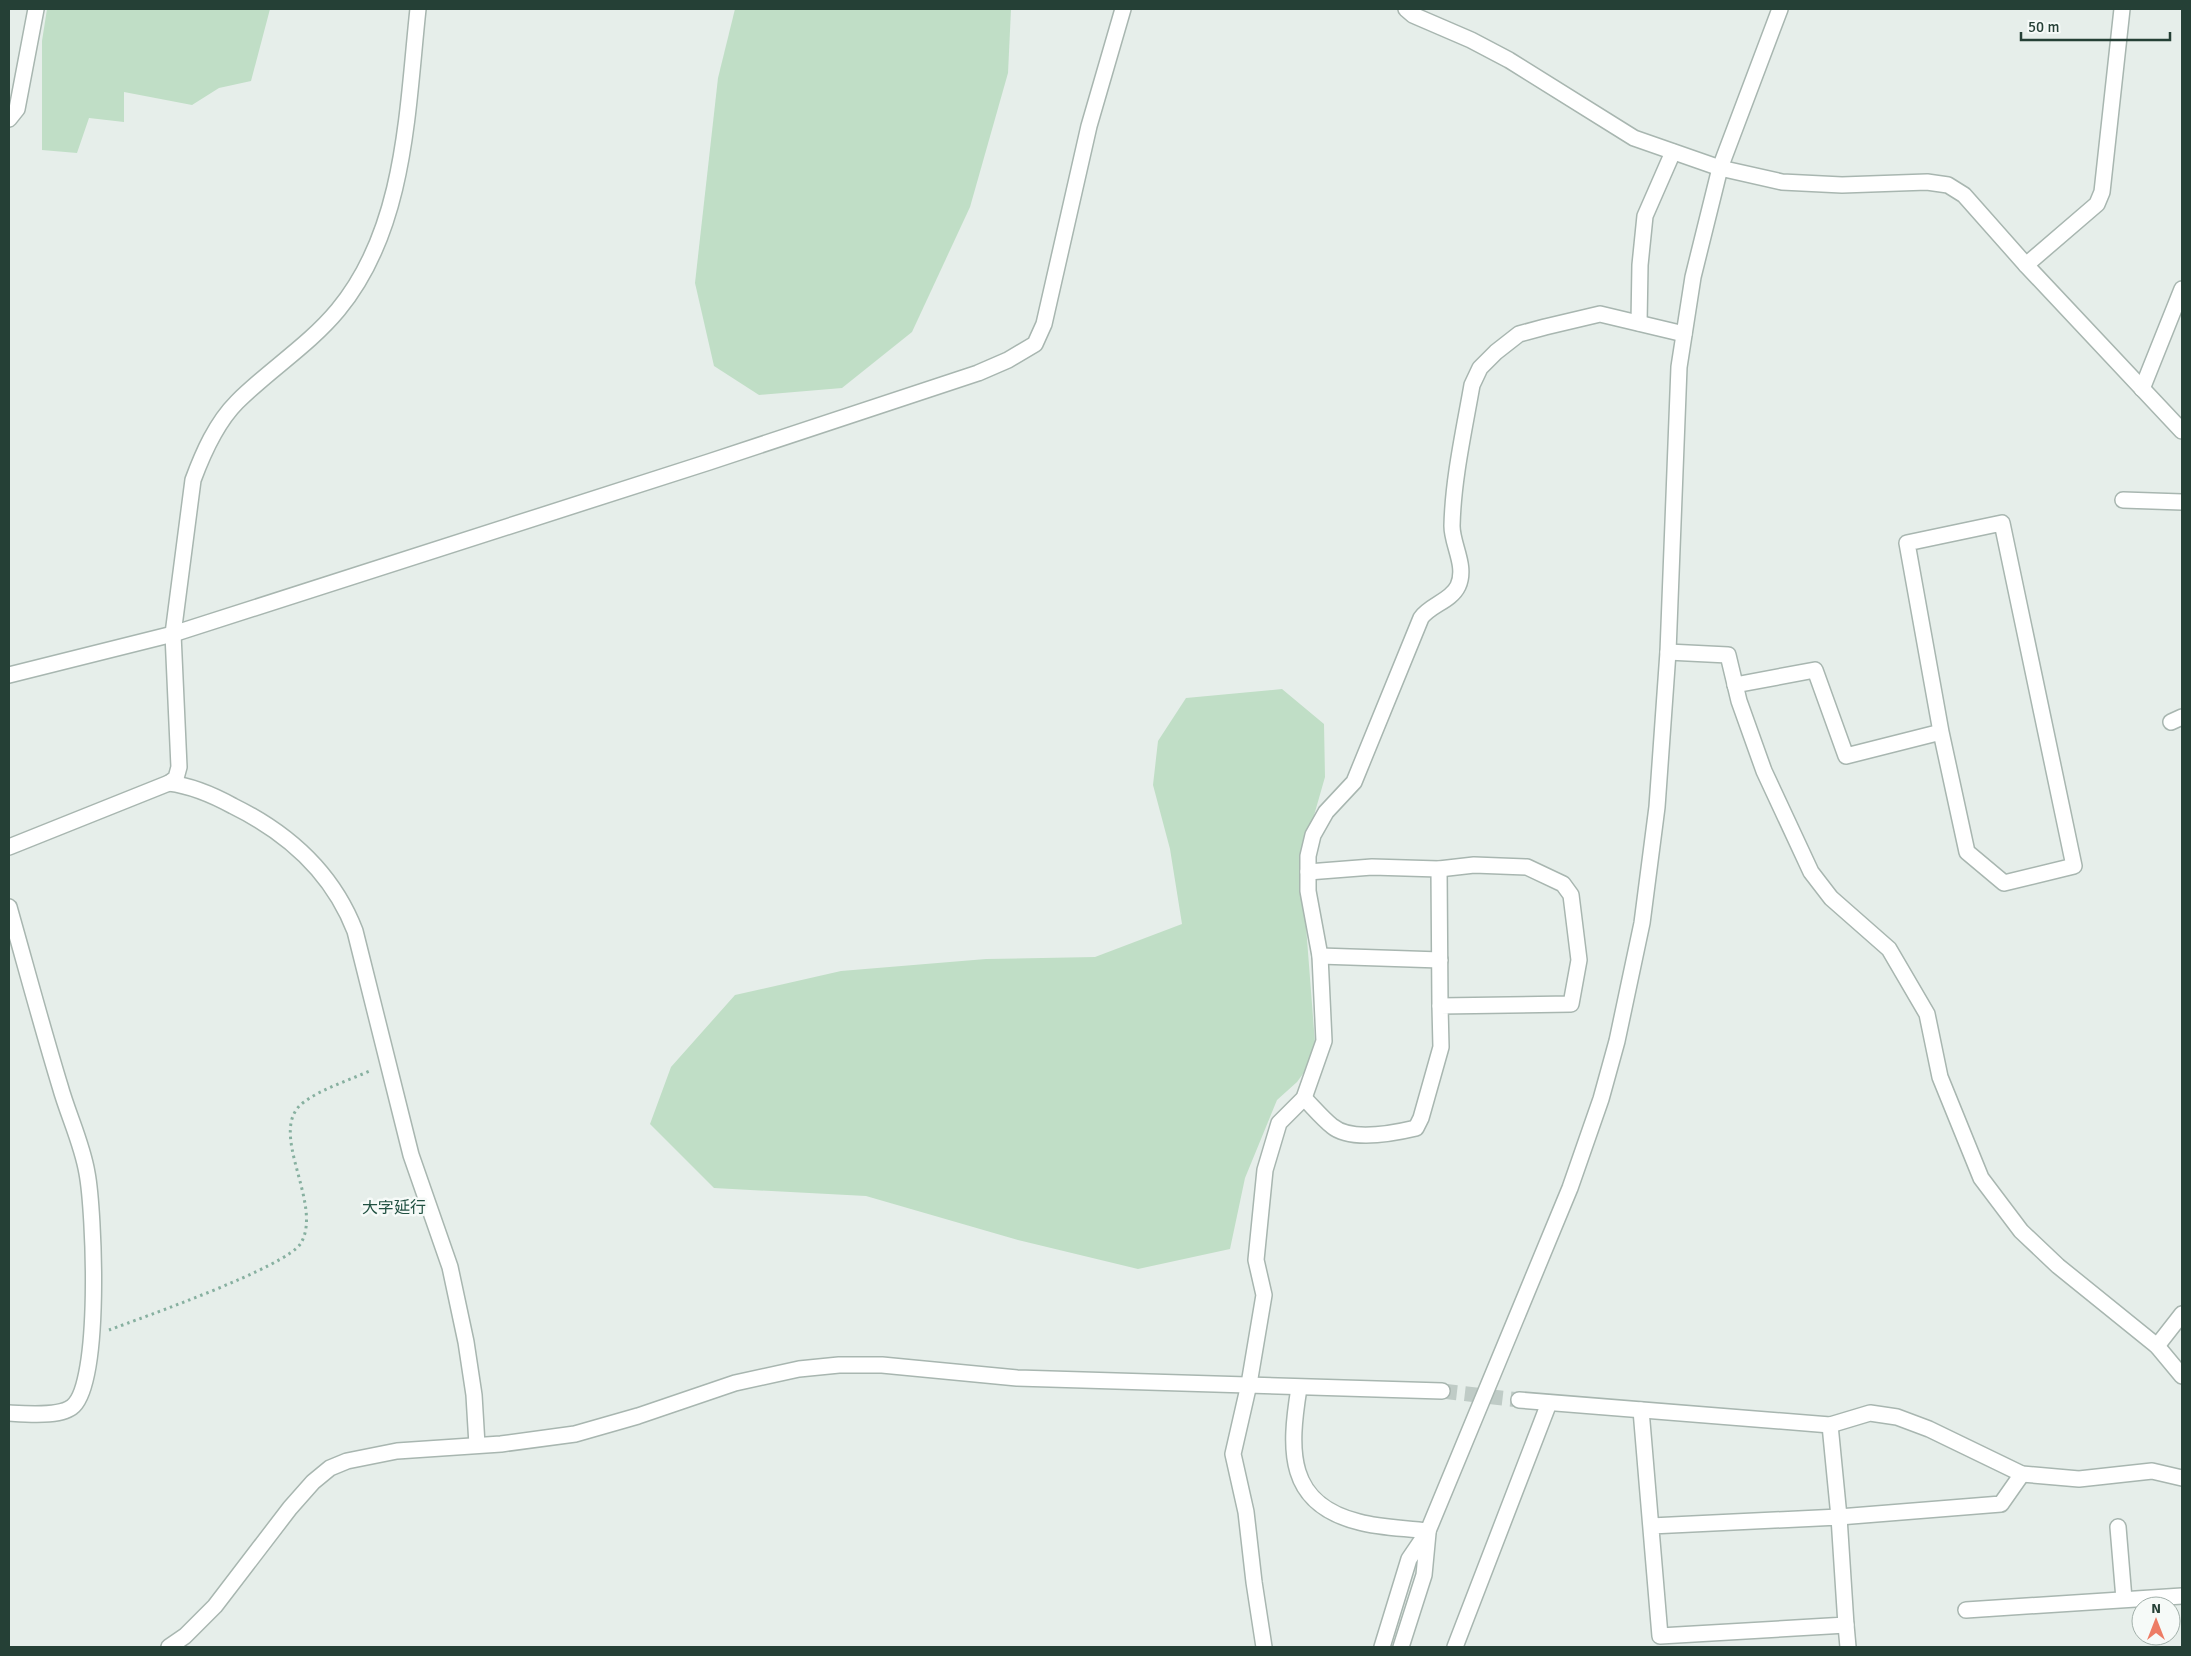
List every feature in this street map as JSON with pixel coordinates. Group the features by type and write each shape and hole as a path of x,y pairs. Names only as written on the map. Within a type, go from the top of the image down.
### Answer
{"street":[{"path":"9,118 17,109 36,9"},
{"path":"9,847 170,783 176,778 178,767 173,634 193,480 202,457 217,429 236,402 336,312 362,278 372,259 392,194 403,141 418,9"},
{"path":"9,675 173,634 709,462 978,373 1008,360 1035,344 1044,324 1089,126 1123,9"},
{"path":"1406,9 1413,15 1471,40 1509,60 1634,138 1720,168 1782,182 1842,185 1927,182 1948,185 1964,195 2026,265 2182,430"},
{"path":"1382,1647 1409,1559 1428,1531 1570,1188 1601,1099 1629,984 1650,872 1657,807 1668,652 1678,386 1684,334 1693,277 1720,168 1780,9"},
{"path":"2026,265 2097,204 2102,192 2122,9"},
{"path":"1639,323 1640,265 1645,216 1673,152"},
{"path":"2142,388 2182,289"},
{"path":"1264,1647 1246,1512 1233,1454 1249,1384 1264,1295 1256,1260 1265,1170 1279,1123 1304,1098 1324,1041 1320,956 1308,891 1308,872 1313,835 1326,812 1354,782 1420,618 1426,611 1454,593 1458,585 1461,574 1459,558 1452,536 1453,505 1472,385 1480,368 1496,352 1519,334 1600,314 1684,334"},
{"path":"2123,500 2182,502"},
{"path":"2002,523 2074,866 2004,883 1967,852 1941,732 1907,544 2002,523"},
{"path":"1668,652 1728,655 1764,771 1811,872 1831,898 1889,949 1926,1014 1940,1077 1981,1178 2021,1231 2058,1266 2157,1346 2182,1376"},
{"path":"1736,685 1815,670 1846,756 1941,732"},
{"path":"170,783 189,786 257,818 290,840 329,882 346,909 355,931 410,1155 450,1268 466,1342 477,1445"},
{"path":"1308,872 1372,867 1439,869 1474,865 1527,867 1563,884 1571,895 1579,960 1571,1004 1440,1006"},
{"path":"1304,1098 1333,1128 1355,1134 1384,1136 1416,1128 1421,1118 1441,1047 1439,869"},
{"path":"9,908 60,1088 87,1172 94,1296 92,1336 86,1377 78,1401 72,1408 63,1411 38,1414 9,1413"},
{"path":"1320,956 1440,960"},
{"path":"2157,1346 2182,1314"},
{"path":"169,1647 185,1636 215,1606 290,1508 313,1482 330,1468 346,1461 397,1451 477,1445 575,1434 638,1416 735,1383 799,1369 839,1365 882,1365 1017,1378 1442,1391"},
{"path":"1299,1388 1294,1418 1293,1450 1297,1474 1309,1494 1328,1511 1360,1523 1428,1531"},
{"path":"1519,1400 1830,1425 1870,1413 1897,1417 1929,1429 2022,1474 2080,1480 2152,1471 2182,1478"},
{"path":"1456,1647 1549,1403"},
{"path":"1641,1410 1660,1636 1846,1624"},
{"path":"1830,1425 1839,1517 1848,1647"},
{"path":"1651,1526 1839,1517 2001,1504 2022,1474"},
{"path":"2118,1527 2124,1600"},
{"path":"1400,1647 1424,1575 1428,1531"},
{"path":"1966,1610 2182,1596"}],"path":[{"path":"92,1336 166,1309 252,1273 284,1258 300,1245 304,1235 307,1211 290,1130 293,1114 303,1103 387,1063"}],"green space":[{"path":"47,9 270,9 251,81 219,88 192,105 124,92 124,122 89,118 77,153 42,150 42,41"},
{"path":"735,9 1011,9 1008,73 970,207 912,332 842,388 759,395 714,366 695,283 718,78"},
{"path":"1282,689 1324,724 1325,777 1301,861 1316,1056 1297,1082 1277,1100 1245,1178 1230,1249 1138,1269 1018,1240 866,1196 714,1188 650,1124 671,1067 735,995 841,971 986,959 1095,957 1182,924 1170,849 1153,785 1158,741 1186,698"}],"tunnel":[{"path":"1442,1391 1519,1400"}],"district":[{"name":"大字延行","path":"394,1207"}]}
